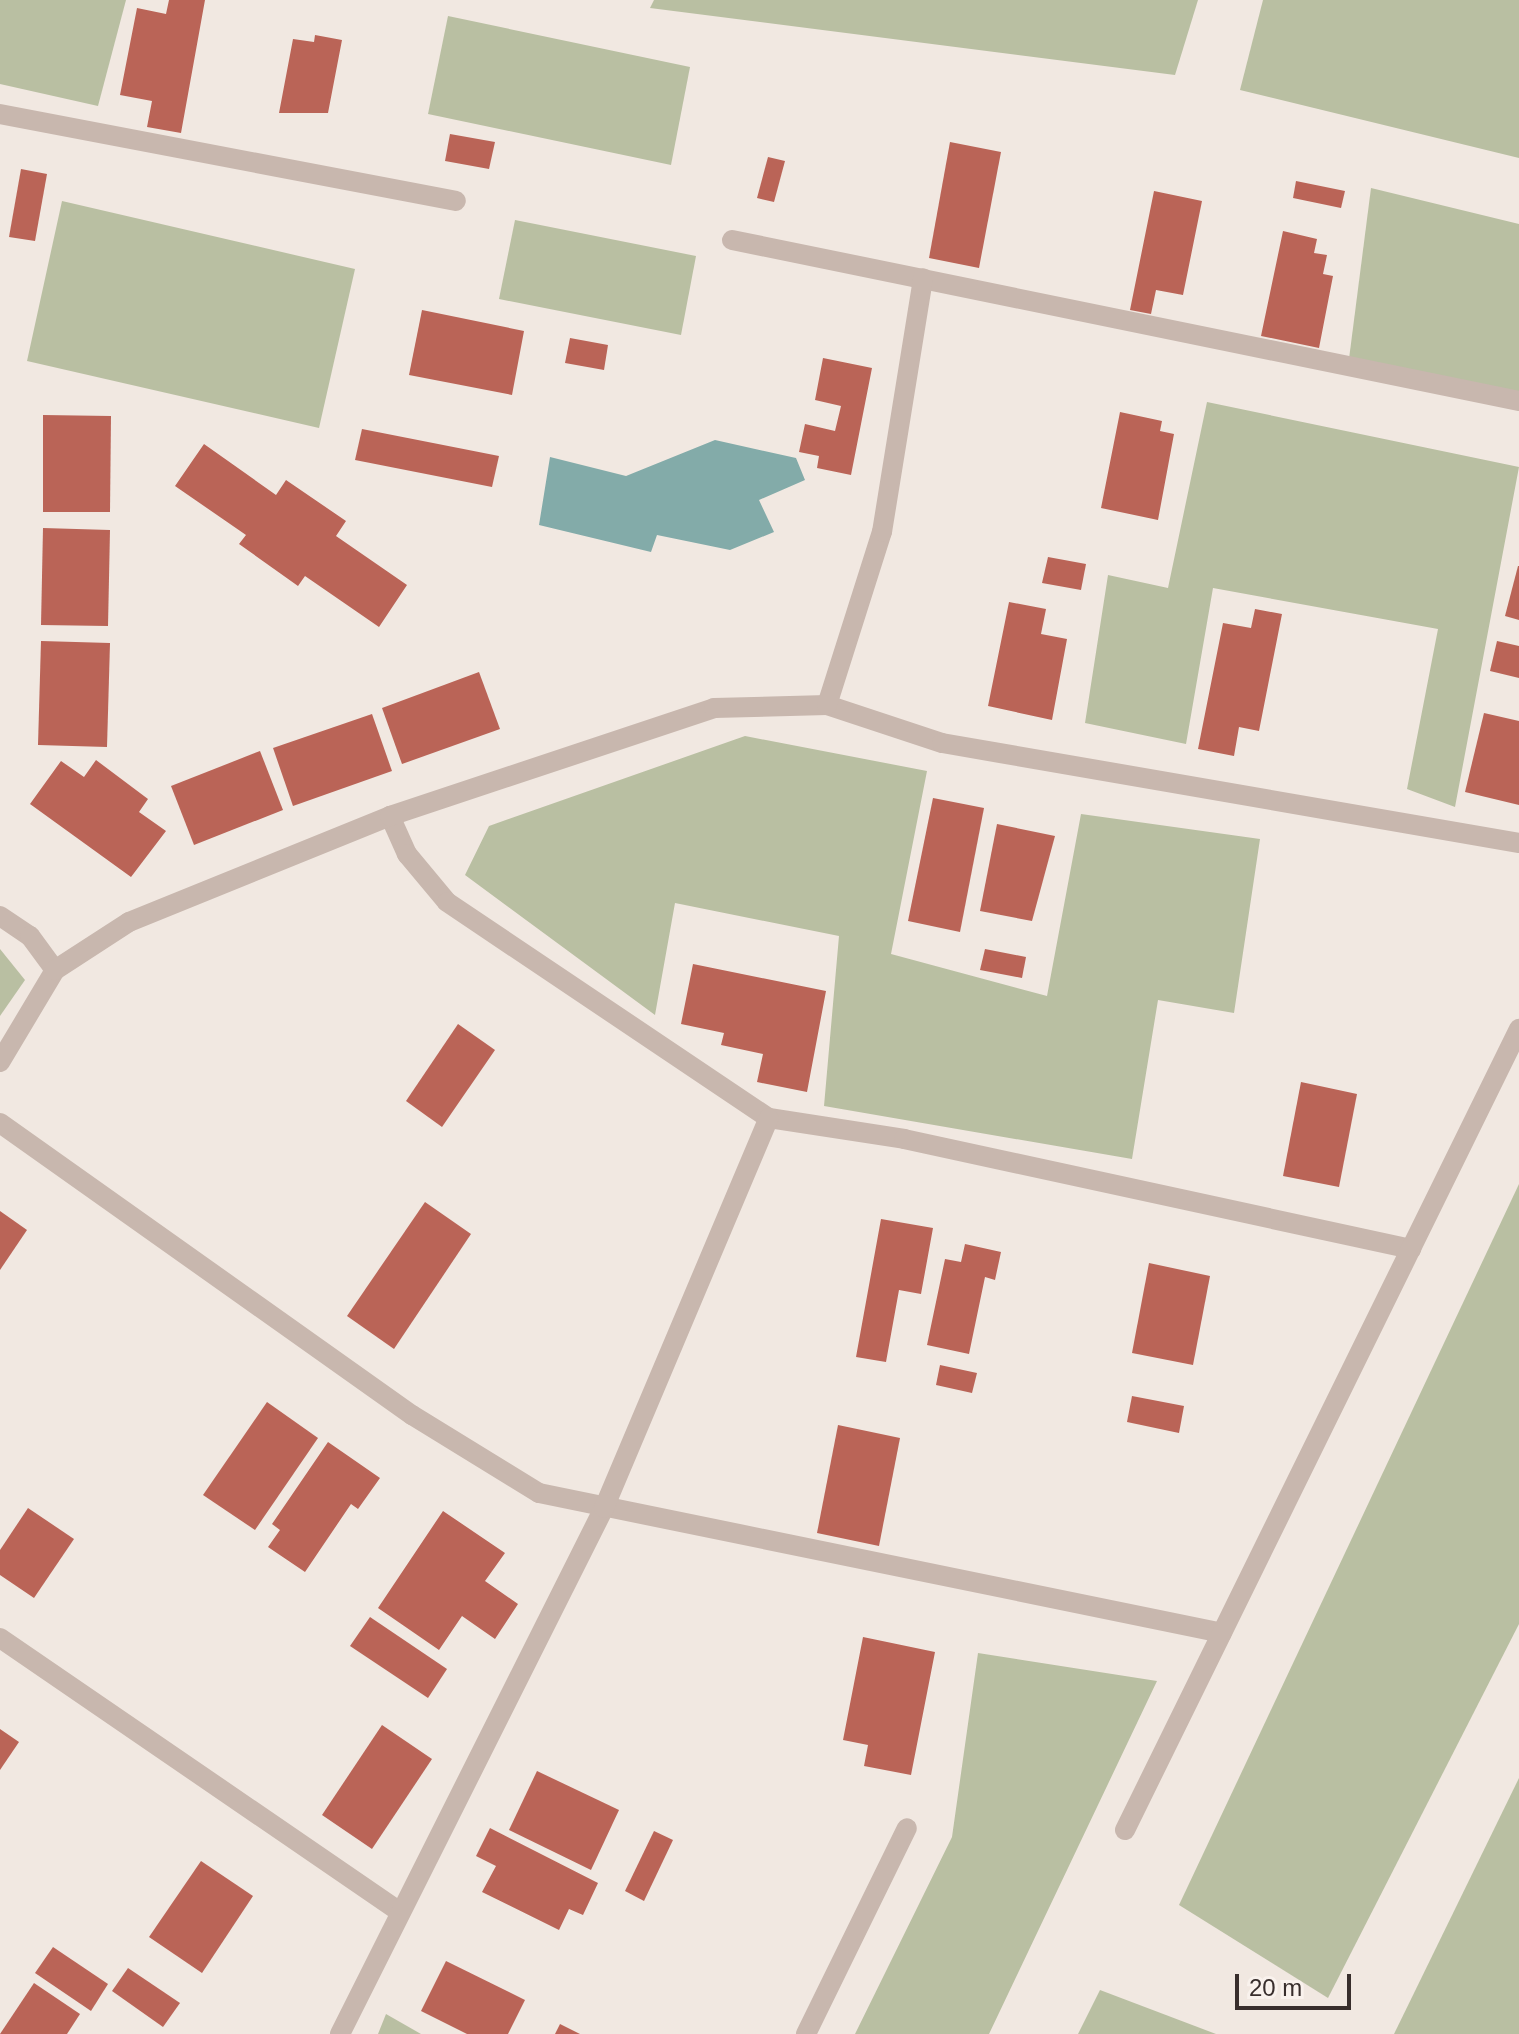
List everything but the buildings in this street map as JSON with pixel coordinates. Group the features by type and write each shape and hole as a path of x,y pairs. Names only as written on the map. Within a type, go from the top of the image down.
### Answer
{"street":[{"path":"0,114 456,201"},
{"path":"732,240 1519,401"},
{"path":"827,705 882,532 923,278"},
{"path":"0,1062 55,970 129,922 390,816 714,708 827,705 942,743 1519,843"},
{"path":"390,816 415,866 447,902 769,1118 904,1139 1411,1249"},
{"path":"0,916 30,936 55,970"},
{"path":"1125,1830 1519,1029"},
{"path":"340,2034 399,1911 604,1508 769,1118"},
{"path":"0,1123 487,1466 539,1493 1222,1633"},
{"path":"0,1638 399,1911"},
{"path":"806,2034 907,1828"}],"green space":[{"path":"0,0 126,0 98,106 0,84"},
{"path":"654,0 1198,0 1175,75 650,8"},
{"path":"1263,0 1519,0 1519,158 1240,90"},
{"path":"448,16 690,67 671,165 428,114"},
{"path":"1371,188 1519,224 1519,394 1349,359"},
{"path":"62,201 355,269 319,428 27,361"},
{"path":"515,220 696,256 681,335 499,299"},
{"path":"1207,402 1519,467 1455,807 1407,789 1438,629 1213,588 1186,744 1085,723 1108,575 1168,588"},
{"path":"745,736 927,771 891,954 1047,996 1081,814 1260,839 1234,1013 1158,1000 1132,1159 824,1106 839,936 675,903 655,1015 465,875 489,826"},
{"path":"0,949 25,980 0,1016"},
{"path":"1519,1184 1519,1624 1328,1998 1179,1905"},
{"path":"978,1653 1157,1681 989,2034 855,2034 952,1837"},
{"path":"1519,1778 1519,2034 1394,2034"},
{"path":"1100,1990 1216,2034 1078,2034"},
{"path":"386,2014 421,2034 378,2034"}],"water":[{"path":"715,440 796,458 805,480 759,500 774,532 730,550 657,535 651,552 539,525 550,457 626,476"}]}
